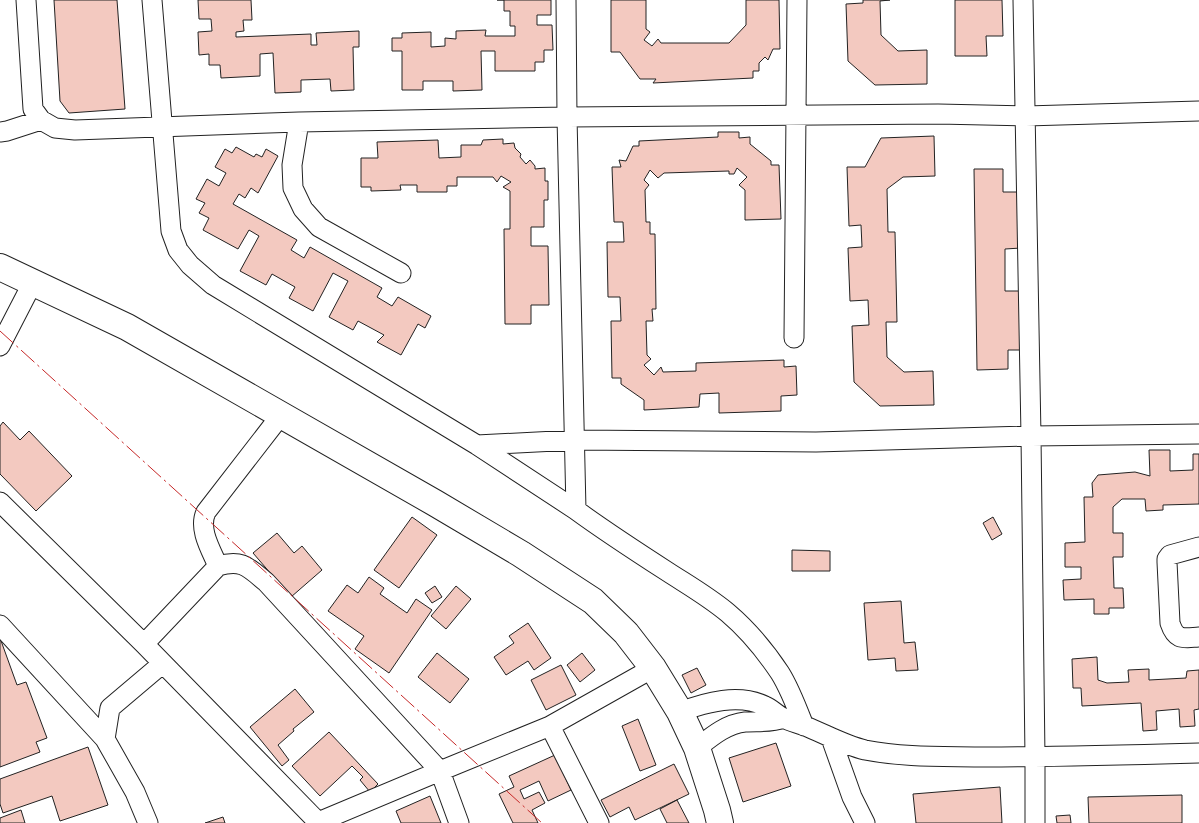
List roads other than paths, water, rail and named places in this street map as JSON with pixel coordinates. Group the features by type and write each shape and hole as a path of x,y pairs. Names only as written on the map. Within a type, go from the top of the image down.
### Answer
{"street":[{"path":"26,0 33,108 41,120 55,128 75,130 299,122 567,117 938,114 1026,116 1199,111"},
{"path":"152,0 171,231 178,250 190,265 213,286 477,445 576,510 602,530 705,595 729,614 766,654 781,675 804,726"},
{"path":"566,0 576,510"},
{"path":"794,338 798,0"},
{"path":"1023,0 1031,436 1035,757 1034,823"},
{"path":"0,132 41,120"},
{"path":"299,122 292,165 293,188 303,209 319,226 401,273"},
{"path":"0,267 126,327 443,508 521,554 593,601 626,633 653,668 680,712 697,748 720,823"},
{"path":"0,346 33,282"},
{"path":"218,566 207,540 203,519 206,512 281,415"},
{"path":"477,445 575,440 816,442 1031,436 1199,434"},
{"path":"0,502 144,644 317,823 550,726 653,668"},
{"path":"1199,547 1172,554 1167,562 1170,623 1173,632 1177,636 1185,638 1199,637"},
{"path":"144,644 218,566 229,562 239,563 253,571 266,582 440,771 460,823"},
{"path":"0,625 105,739 135,792 148,823"},
{"path":"105,739 110,708 162,664"},
{"path":"680,712 710,702 724,700 752,701 764,705 784,718 831,738 863,749 907,756 1035,757 1199,753"},
{"path":"697,748 729,726 747,722 772,722 784,718"},
{"path":"550,726 599,823"},
{"path":"831,738 852,797 865,823"}]}
